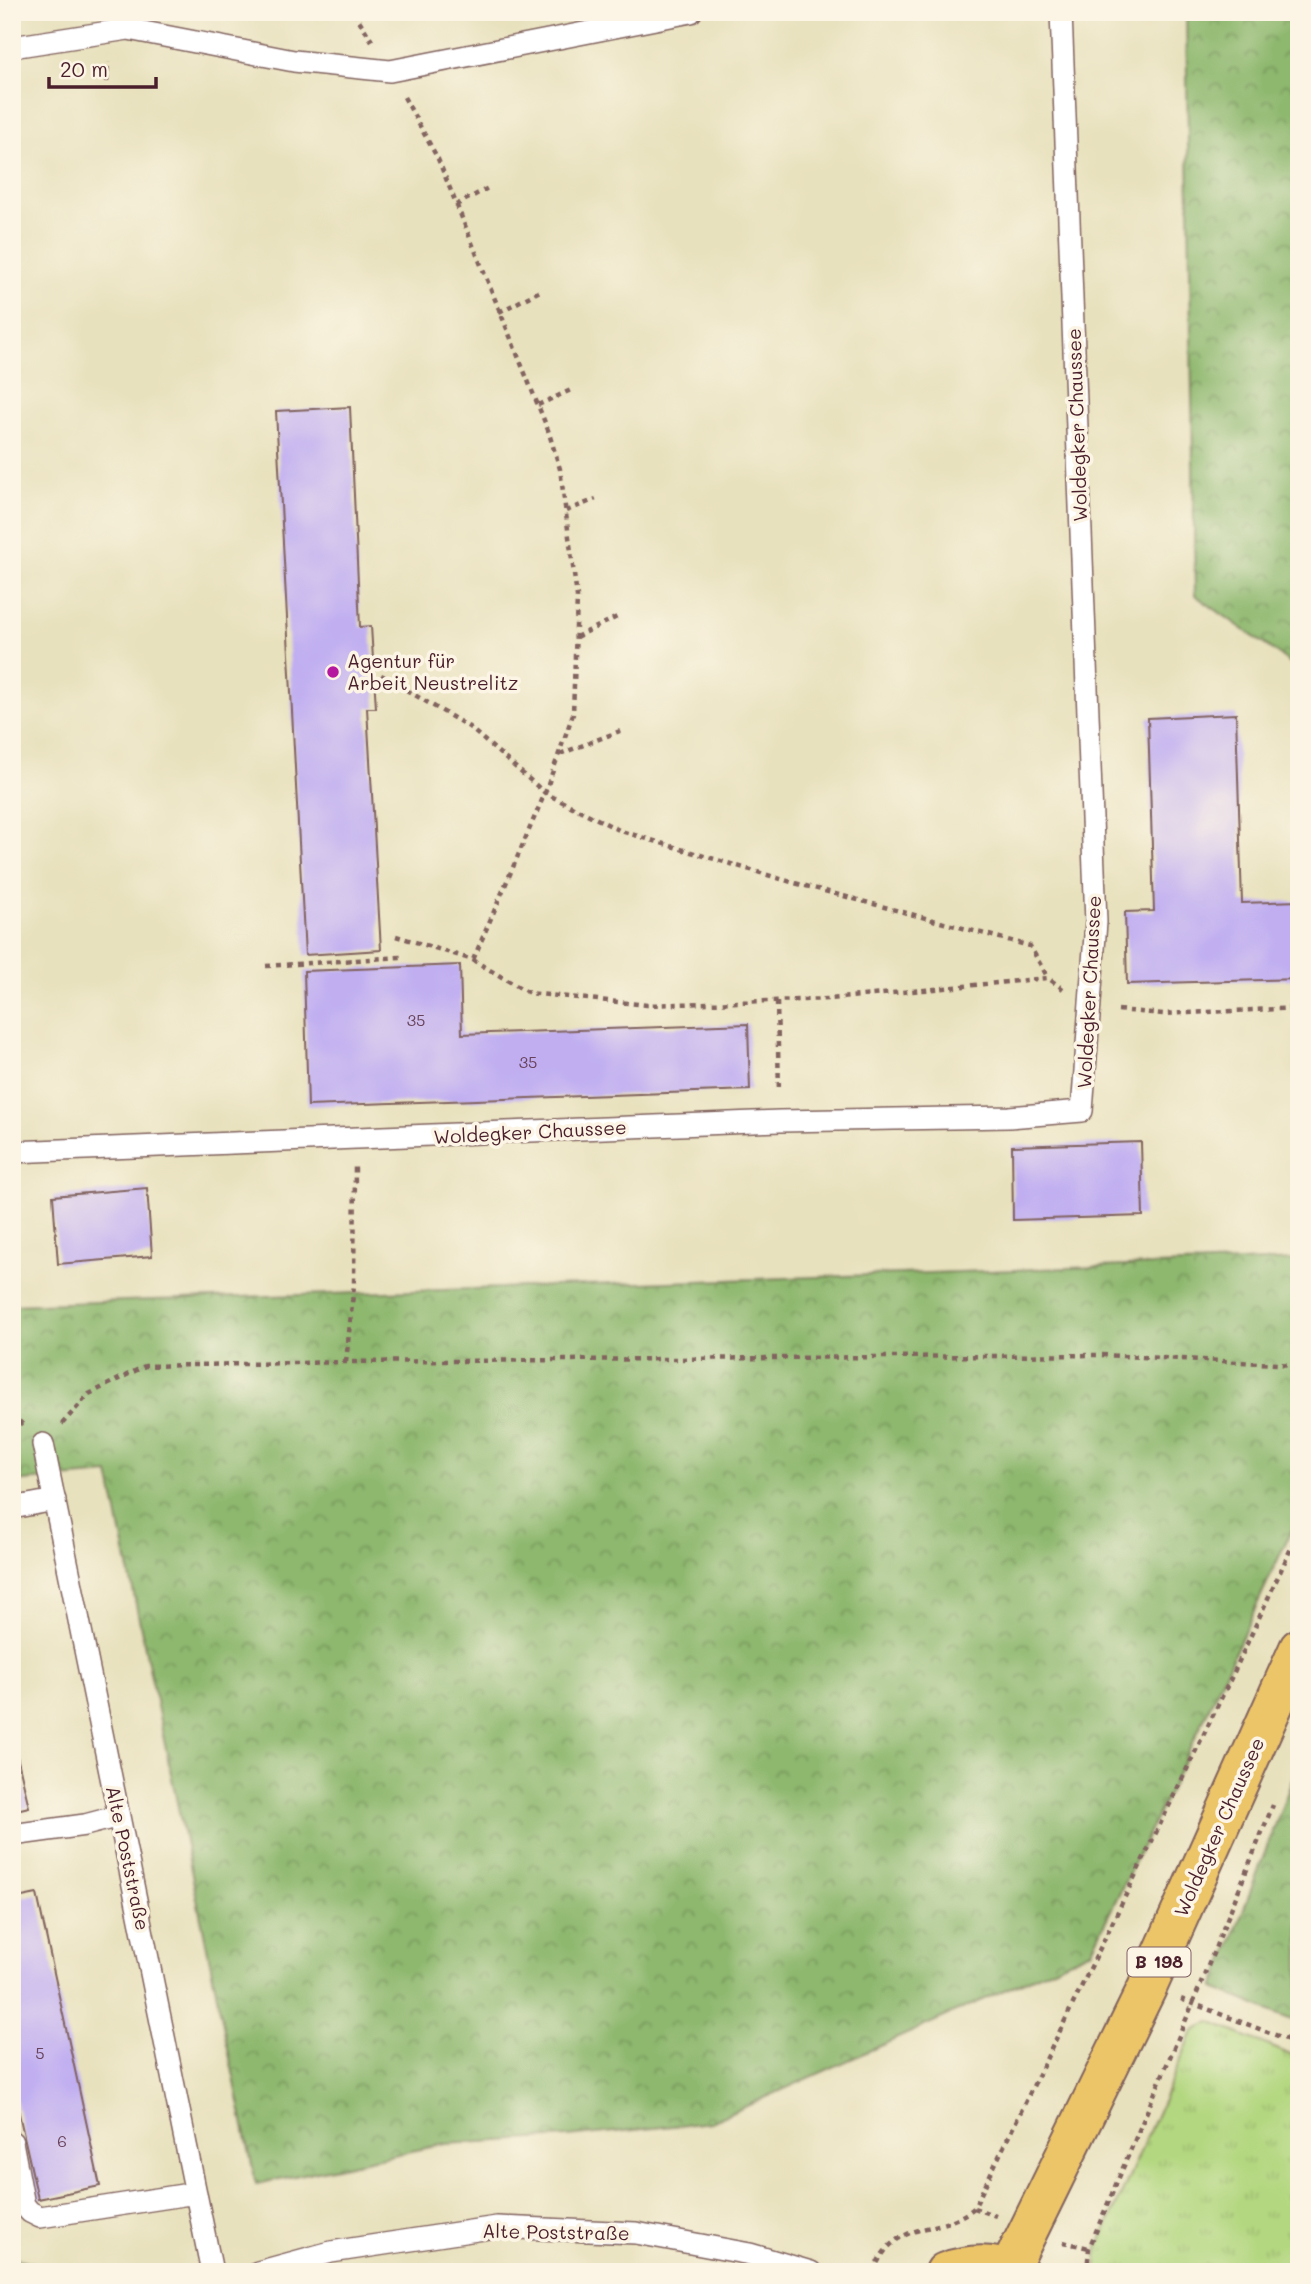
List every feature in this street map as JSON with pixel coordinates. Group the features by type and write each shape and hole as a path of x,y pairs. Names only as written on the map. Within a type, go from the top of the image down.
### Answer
{"main road":[{"name":"Woldegker Chaussee","path":"945,2272 963,2266 987,2265 1011,2271 1147,1988 1299,1648"}],"lane":[{"path":"12,47 128,29 294,61 390,71 691,12"},
{"name":"Woldegker Chaussee","path":"12,1152 780,1121 1009,1117 1082,1111 1096,922 1061,12"},
{"name":"Alte Poststraße","path":"43,1444 212,2272"},
{"path":"12,1508 55,1500"},
{"path":"12,1835 85,1825 119,1816"},
{"path":"12,2142 24,2205 40,2217 196,2193"},
{"name":"Alte Poststraße","path":"258,2272 331,2252 497,2227 636,2232 750,2254 811,2272"}],"path":[{"path":"390,71 438,159 538,405 560,469 577,597 573,714 545,793 473,960"},
{"path":"456,205 490,187"},
{"path":"499,312 540,291"},
{"path":"538,405 573,389"},
{"path":"566,511 596,499"},
{"path":"576,637 617,617"},
{"path":"382,675 469,727 545,793 621,831 791,882 1030,946 1048,978 1089,1008 1163,1014 1299,1008"},
{"path":"560,754 620,731"},
{"path":"396,936 473,960 528,993 647,1005 777,1002 1048,978"},
{"path":"266,966 401,957"},
{"path":"777,1002 780,1121"},
{"path":"346,1362 354,1285 356,1140"},
{"path":"43,1444 89,1394 145,1366 1100,1355 1299,1365"},
{"path":"873,2272 879,2257 890,2244 906,2233 961,2218 974,2208 1228,1685 1299,1531"},
{"path":"1087,2272 1089,2248 1193,2003 1276,1797"},
{"path":"1147,1988 1299,2044"}],"green space":[{"path":"1186,12 1299,12 1299,669 1195,595"},
{"path":"1299,1260 1299,1514 1195,1738 1091,1951 711,2122 567,2137 445,2144 256,2184 109,1474 12,1482 12,1305"},
{"path":"1299,1762 1299,2023 1214,1988"},
{"path":"1210,2022 1299,2058 1299,2272 1096,2272 1098,2247 1193,2032"},
{"path":"12,2257 62,2272 12,2272"}],"building":[{"path":"350,407 360,627 371,626 376,708 367,708 381,950 305,955 276,411"},
{"path":"1236,714 1242,903 1299,901 1299,979 1127,984 1125,912 1154,911 1148,718"},
{"path":"460,965 462,1034 748,1024 750,1090 308,1106 304,971"},
{"path":"1141,1142 1143,1216 1013,1220 1012,1146"},
{"path":"147,1188 152,1256 58,1264 53,1196"},
{"path":"12,1735 29,1807 12,1811"},
{"path":"37,1894 100,2186 38,2199 12,2082 12,1899"}],"place":[{"name":"Agentur für Arbeit Neustrelitz","path":"333,672"}]}
